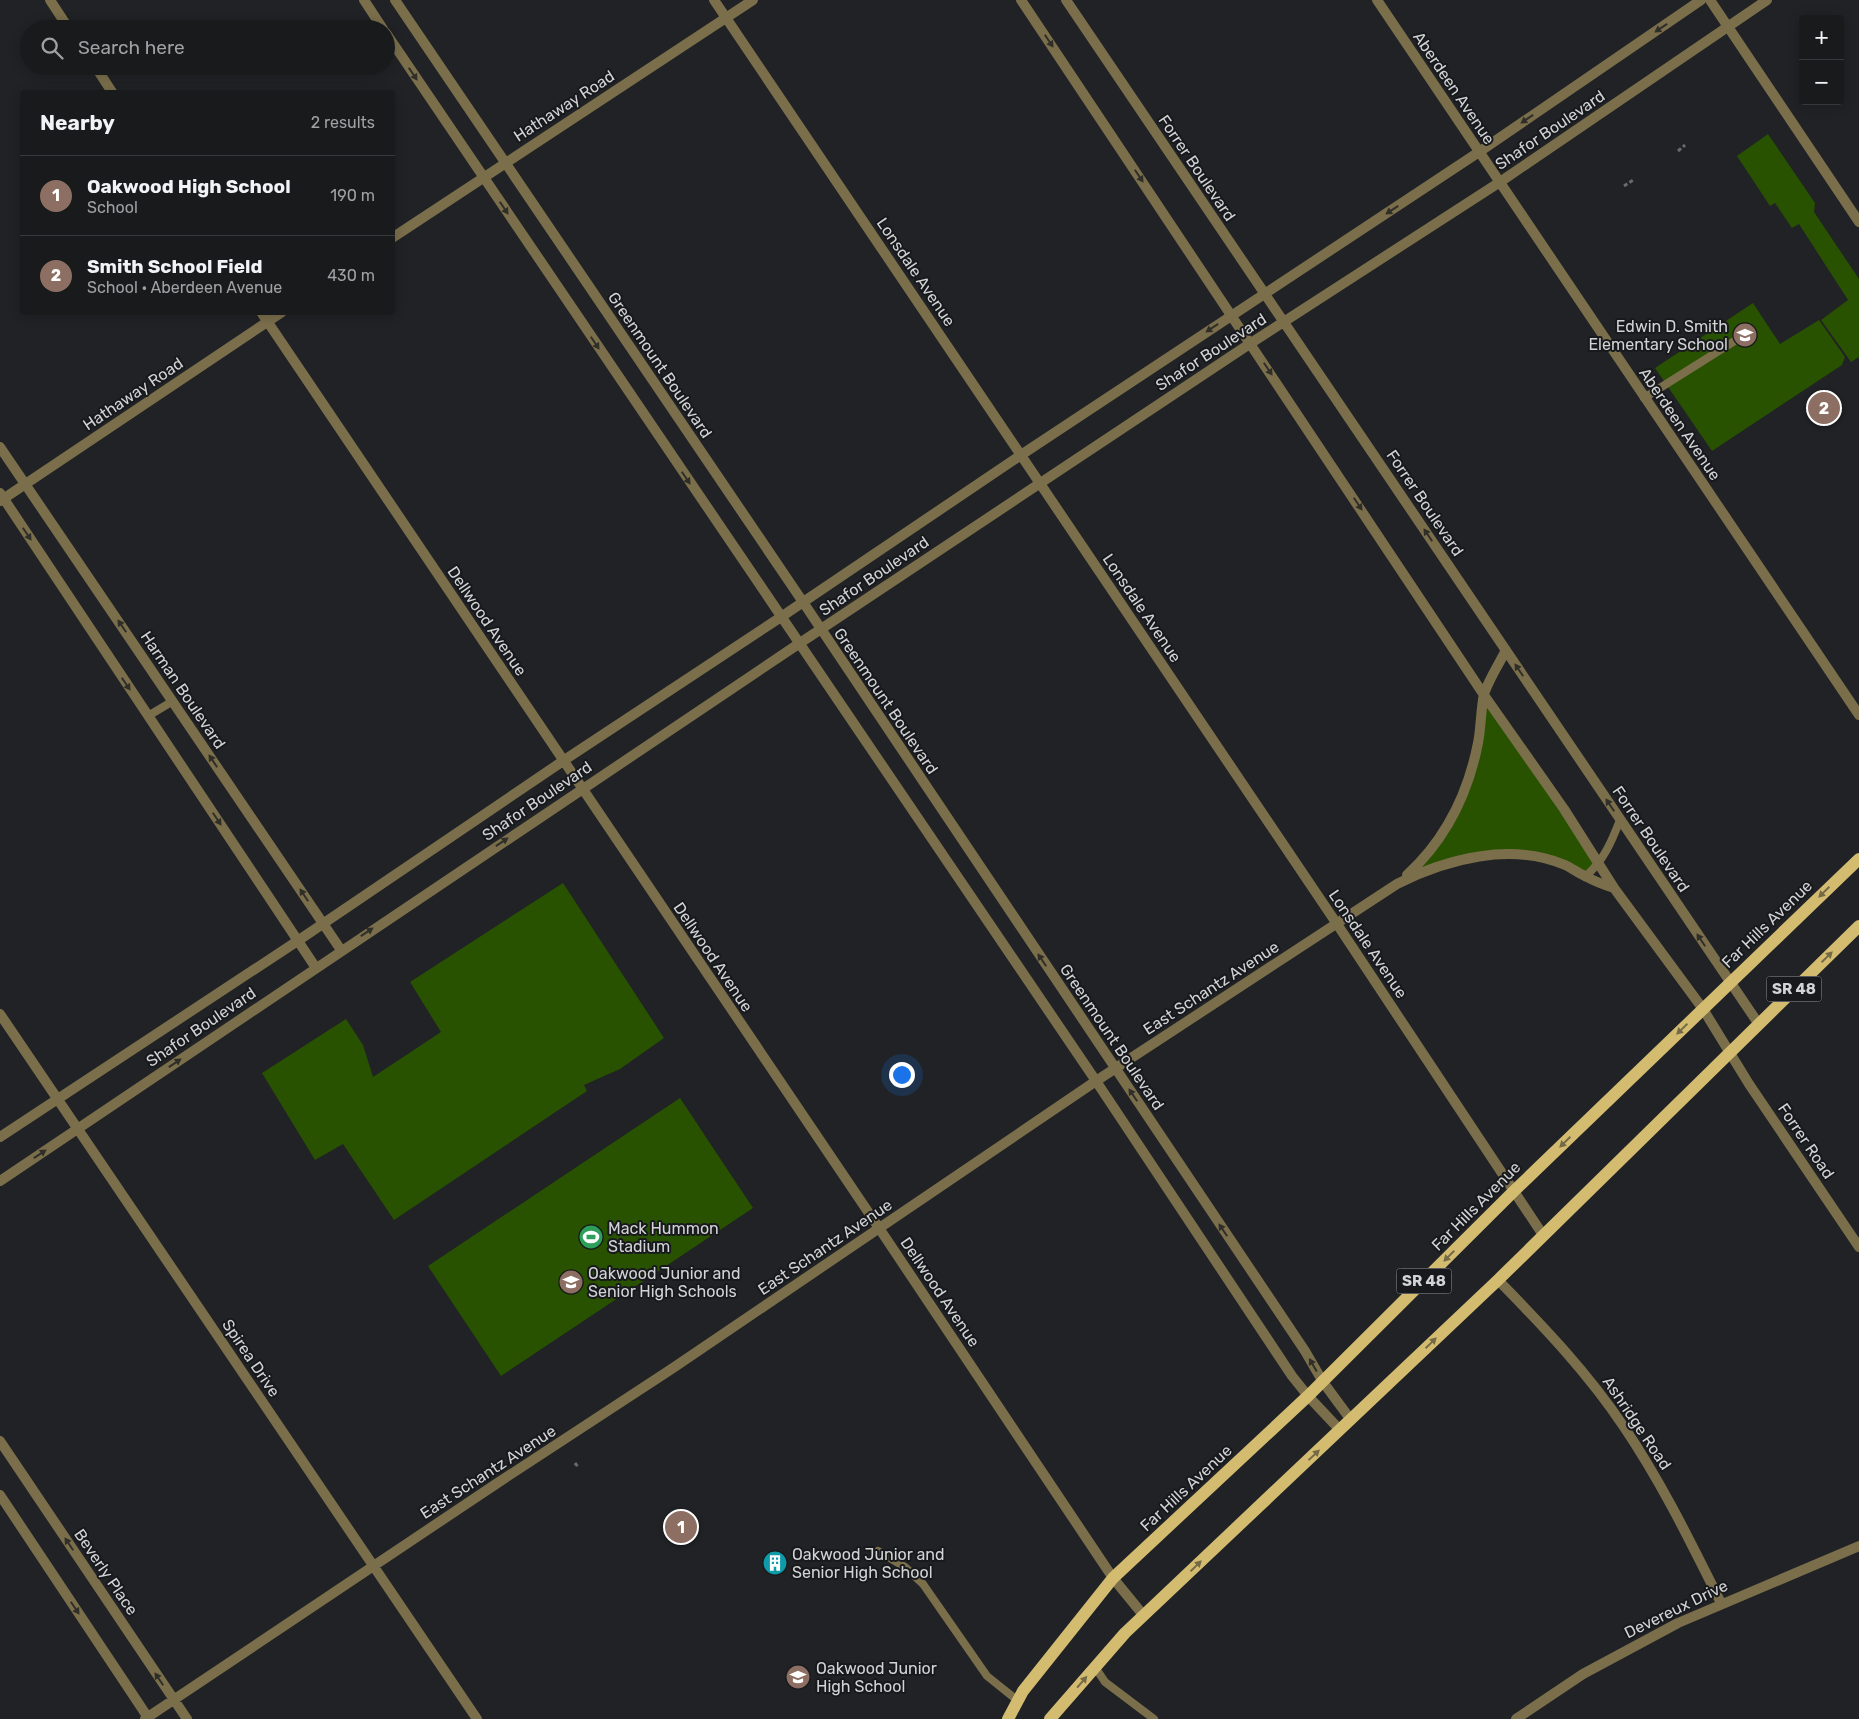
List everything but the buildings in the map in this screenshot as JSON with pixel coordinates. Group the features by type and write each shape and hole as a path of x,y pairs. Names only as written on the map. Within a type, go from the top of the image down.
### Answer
{"main road":[{"name":"Far Hills Avenue","path":"1008,1719 1023,1691 1113,1578 1323,1382 1514,1191 1859,858"},
{"name":"SR 48","path":"1050,1719 1125,1634 1498,1280 1859,926"}],"street":[{"path":"50,0 63,20"},
{"path":"364,0 377,20"},
{"name":"Greenmount Boulevard","path":"395,0 504,164 803,602 1305,1351 1323,1382 1351,1420"},
{"name":"Lonsdale Avenue","path":"714,0 1337,924 1542,1235"},
{"name":"Hathaway Road","path":"395,236 753,0"},
{"path":"1021,0 1484,695 1564,809 1614,888 1703,1009"},
{"name":"Forrer Boulevard","path":"1066,0 1758,1023"},
{"name":"Aberdeen Avenue","path":"1377,0 1859,715"},
{"name":"Shafor Boulevard","path":"0,1137 323,924 563,761 781,618 1264,293 1480,152 1702,0"},
{"path":"1710,0 1859,222"},
{"name":"Shafor Boulevard","path":"0,1181 820,629 1251,343 1500,182 1767,0"},
{"path":"395,46 781,618 800,643 1292,1376 1340,1430"},
{"path":"101,75 111,90"},
{"name":"Dellwood Avenue","path":"262,315 1113,1578 1144,1616"},
{"name":"Hathaway Road","path":"1,497 25,484 278,315"},
{"name":"Harman Boulevard","path":"0,447 341,950"},
{"path":"1,497 316,968"},
{"name":"East Schantz Avenue","path":"147,1718 374,1565 673,1368 1096,1082 1397,884 1414,869 1430,850 1447,827 1463,796 1478,744 1484,695 1506,650"},
{"name":"East Schantz Avenue","path":"1397,884 1426,870 1458,860 1491,855 1516,855 1545,858 1566,865 1585,876 1614,888"},
{"name":"Forrer Road","path":"1703,1009 1749,1084 1859,1247"},
{"name":"Spirea Drive","path":"0,1014 477,1719"},
{"name":"Ashridge Road","path":"1498,1280 1542,1325 1590,1381 1625,1427 1683,1525 1721,1603"},
{"name":"Beverly Place","path":"0,1441 187,1719"},
{"path":"0,1495 147,1718"},
{"name":"Devereux Drive","path":"1516,1719 1555,1692 1628,1648 1721,1603 1859,1546"}],"lane":[{"path":"1644,398 1744,335"},
{"path":"148,716 173,701"},
{"path":"1585,876 1599,864 1612,843 1620,820"},
{"path":"878,1551 906,1567 923,1584 987,1676 1018,1701"},
{"path":"1095,1667 1105,1682 1154,1719"}],"path":[{"path":"1678,151 1685,146"},
{"path":"1624,186 1633,180"},
{"path":"575,1463 578,1467"}],"green space":[{"path":"1768,134 1815,203 1814,212 1859,279 1859,357 1851,362 1821,320 1848,300 1799,224 1792,228 1775,203 1770,206 1737,156"},
{"path":"1753,303 1780,344 1819,320 1845,357 1842,365 1712,451 1655,368"},
{"path":"1484,695 1599,865 1585,877 1566,865 1516,855 1426,870 1414,869 1463,796"},
{"path":"563,883 664,1038 620,1069 584,1085 587,1091 394,1220 343,1144 315,1160 262,1073 346,1019 363,1045 373,1077 441,1032 410,982"},
{"name":"Mack Hummon Stadium","path":"680,1098 753,1208 501,1376 428,1266"}],"place":[{"name":"Edwin D. Smith Elementary School","path":"1745,335"},
{"name":"Smith School Field","path":"1824,408"},
{"name":"Mack Hummon Stadium","path":"591,1237"},
{"name":"Oakwood Junior and Senior High Schools","path":"571,1282"},
{"name":"Oakwood High School","path":"681,1527"},
{"name":"Oakwood Junior and Senior High School","path":"775,1563"},
{"name":"Oakwood Junior High School","path":"798,1677"}]}
